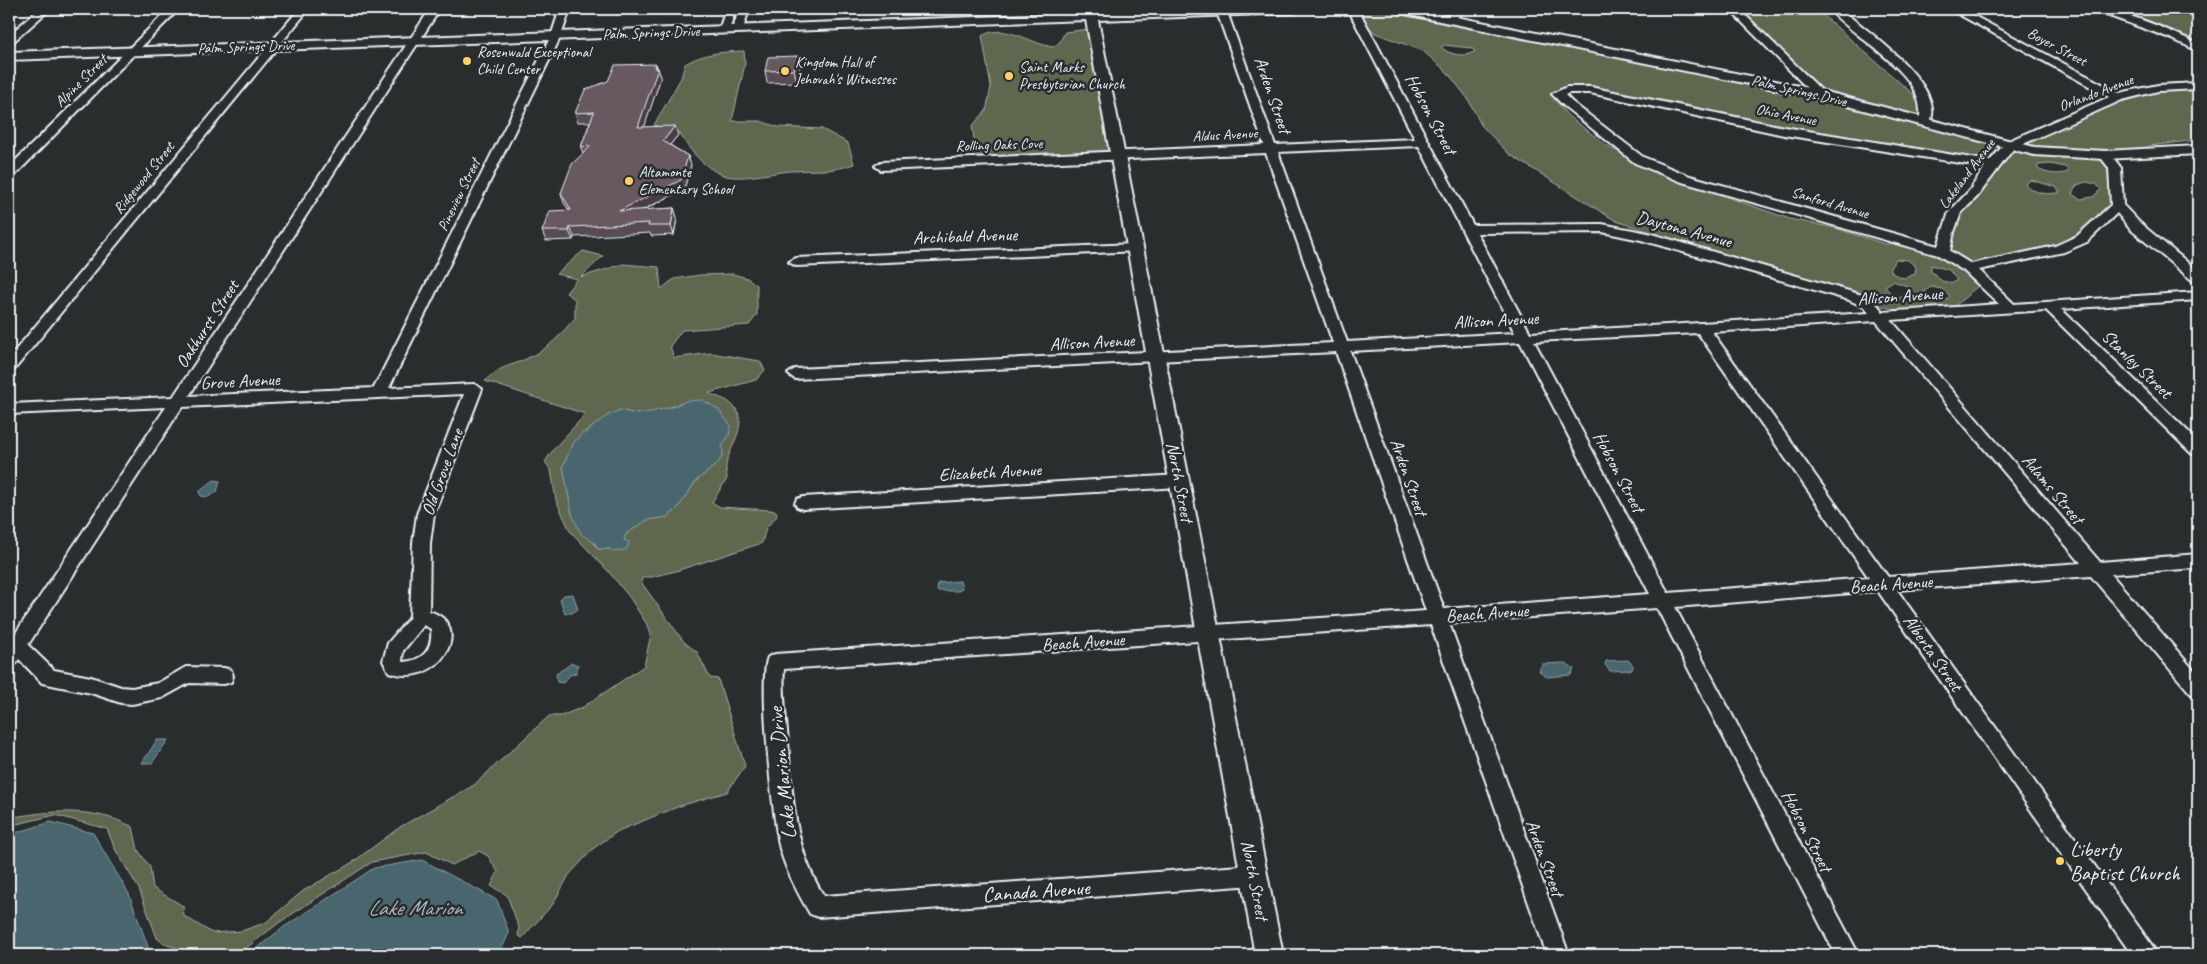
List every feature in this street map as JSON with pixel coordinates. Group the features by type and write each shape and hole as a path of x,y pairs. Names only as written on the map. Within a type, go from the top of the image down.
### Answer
{"street":[{"path":"9,40 45,9"},
{"name":"Alpine Street","path":"9,174 174,9"},
{"name":"Ridgewood Street","path":"9,367 304,9"},
{"name":"Oakhurst Street","path":"12,652 435,9"},
{"name":"Pineview Street","path":"379,393 556,36 565,9"},
{"path":"724,30 731,9"},
{"path":"738,30 744,9"},
{"name":"Palm Springs Drive","path":"9,56 738,30 1091,13 1222,12 1293,9"},
{"name":"Hobson Street","path":"1352,9 1664,599 1848,955"},
{"name":"Palm Springs Drive","path":"1400,9 1455,14 1819,94 2010,146 2055,154 2105,155 2198,150"},
{"path":"1734,9 1819,94"},
{"path":"1834,9 1904,69 1918,85 1927,107 1925,122"},
{"name":"Boyer Street","path":"1954,9 2118,97"},
{"path":"2096,9 2174,36 2198,48"},
{"name":"Arden Street","path":"1222,12 1558,955"},
{"name":"North Street","path":"1091,13 1269,955"},
{"name":"Orlando Avenue","path":"2010,146 2118,97 2158,88 2198,86"},
{"name":"Ohio Avenue","path":"1575,89 1784,130 1993,164"},
{"name":"Sanford Avenue","path":"1575,89 1558,94 1560,98 1639,160 1686,179 1943,252 1969,268"},
{"name":"Aldus Avenue","path":"1118,157 1422,142"},
{"name":"Lakeland Avenue","path":"1943,252 1947,232 1955,212 1973,194 1993,164 2010,146"},
{"path":"2105,155 2115,168 2117,206 2135,226 2198,278"},
{"name":"Rolling Oaks Cove","path":"881,166 1118,157"},
{"path":"1969,268 2059,249 2082,239 2117,206"},
{"name":"Daytona Avenue","path":"1468,229 1592,228 1643,236 1854,297 1868,304 1879,316"},
{"name":"Archibald Avenue","path":"796,262 1134,248"},
{"path":"1969,268 2010,308"},
{"name":"Allison Avenue","path":"795,374 1156,358 1702,328 2198,296"},
{"name":"Stanley Street","path":"2049,305 2198,450"},
{"name":"Adams Street","path":"1879,316 2198,688"},
{"name":"Alberta Street","path":"1702,328 2145,955"},
{"name":"Grove Avenue","path":"9,410 474,389"},
{"name":"Old Grove Lane","path":"419,618 423,528 431,498 474,389"},
{"name":"Elizabeth Avenue","path":"803,503 1180,481"},
{"name":"Beach Avenue","path":"775,662 1208,634 1664,599 1885,585 2198,560"},
{"path":"12,652 49,677 91,685 121,695 132,696 162,690 186,676 224,676"},
{"name":"Lake Marion Drive","path":"775,662 772,684 781,798 788,846 805,889 818,907"},
{"name":"Canada Avenue","path":"818,907 1254,875"}],"green space":[{"path":"1365,9 1401,11 1815,96 2002,146 1988,161 1785,128 1638,98 1590,85 1569,86 1550,93 1568,116 1609,147 1672,178 1790,219 1835,228 1885,244 1901,243 1935,253 1952,260 1979,285 1954,307 1895,310 1616,221 1509,154 1481,125 1468,99 1447,72 1423,51 1375,33 1366,24 1360,12","holes":["1444,45 1471,48 1475,51 1458,55 1448,52 1441,47","1896,259 1908,260 1916,267 1915,274 1904,278 1893,274 1890,268","1931,265 1949,270 1957,280 1952,283 1942,281 1931,271","1893,281 1907,286 1913,295 1901,297 1894,295 1885,286","1931,287 1942,289 1950,296 1946,300 1933,299 1925,291"]},
{"path":"1739,9 1816,9 1914,95 1920,103 1919,118 1824,93"},
{"path":"2102,9 2198,9 2198,45 2177,34"},
{"path":"1089,29 1112,154 977,159 972,126 986,111 991,87 982,36 990,32 999,31 1018,35 1053,47 1059,43 1065,32"},
{"path":"744,51 745,64 732,121 760,121 778,127 822,129 848,143 854,164 830,170 790,171 747,177 725,176 701,161 679,132 654,125 681,78 685,64 699,57"},
{"path":"2198,89 2198,140 2149,146 2142,150 2102,152 2054,151 2021,145 2123,99 2140,94"},
{"path":"2015,149 2057,156 2101,158 2108,167 2110,204 2075,236 2053,246 1970,263 1950,252 1954,233 1962,214 1980,196 2000,166","holes":["2050,164 2065,167 2069,171 2053,174 2037,168 2039,165","2031,180 2056,187 2060,192 2051,194 2041,193 2032,190 2025,184","2086,182 2096,184 2101,189 2093,197 2080,199 2072,194 2077,185"]},
{"path":"583,251 603,256 581,277 623,264 659,267 661,289 674,279 700,275 733,274 747,278 757,285 757,315 749,325 682,330 670,346 674,358 711,353 760,361 765,370 756,380 709,393 730,403 737,410 740,418 740,426 727,460 727,479 712,502 720,507 776,511 777,516 766,528 762,543 676,571 643,577 641,582 684,642 697,652 710,678 718,679 745,766 727,792 680,806 618,831 594,848 569,875 553,904 522,938 518,935 519,928 507,895 491,886 498,872 488,856 479,851 452,865 426,852 372,862 280,922 237,955 198,955 164,944 157,938 139,889 115,849 107,829 55,815 9,826 9,818 40,813 72,812 103,816 133,827 138,850 150,867 153,888 183,906 184,916 212,933 241,931 265,923 303,891 353,862 400,827 474,785 549,716 561,716 583,707 644,666 651,634 646,623 630,598 609,572 570,531 556,500 551,470 545,462 585,414 485,381 502,369 544,349 575,318 575,299 566,293 577,279 556,274","holes":["680,403 729,435 722,446 718,463 696,481 677,509 667,517 647,520 626,534 624,540 610,549 598,549 572,514 563,466 574,442 581,434 620,410 636,414 646,413 665,409"]}],"water":[{"path":"702,400 718,409 731,426 729,435 722,446 723,455 718,463 696,481 677,509 667,517 647,520 626,534 624,540 629,542 627,549 614,552 610,549 598,549 595,543 581,534 572,514 563,466 574,442 605,417 620,410 636,414 646,413 672,407 686,401"},
{"path":"214,480 220,481 217,492 208,497 201,496 199,492"},
{"path":"960,581 962,588 959,591 937,591 938,583"},
{"path":"573,594 578,609 572,613 565,614 560,599 564,595"},
{"path":"1628,660 1633,665 1632,670 1610,671 1605,665 1606,661"},
{"path":"572,663 578,665 576,673 570,675 563,683 557,682 556,674"},
{"path":"1566,663 1574,669 1571,675 1547,677 1539,671 1542,664"},
{"path":"157,740 168,740 152,763 142,763"},
{"path":"51,822 93,833 129,894 151,955 9,955 9,835"},
{"name":"Lake Marion","path":"422,860 497,900 509,933 499,955 248,955 284,927 374,868"}],"building":[{"path":"798,56 794,70 765,71 768,57"},
{"name":"Altamonte Elementary School","path":"656,64 655,68 658,68 638,127 675,126 663,141 688,156 681,180 619,211 674,208 671,226 648,226 649,223 570,227 569,231 542,231 550,211 571,210 561,193 572,164 591,146 581,147 594,112 575,113 585,90 608,81 615,65"}],"place":[{"name":"Rosenwald Exceptional Child Center","path":"467,61"},
{"name":"Kingdom Hall of Jehovah's Witnesses","path":"785,71"},
{"name":"Saint Marks Presbyterian Church","path":"1009,76"},
{"name":"Altamonte Elementary School","path":"629,181"},
{"name":"Liberty Baptist Church","path":"2060,861"}]}
